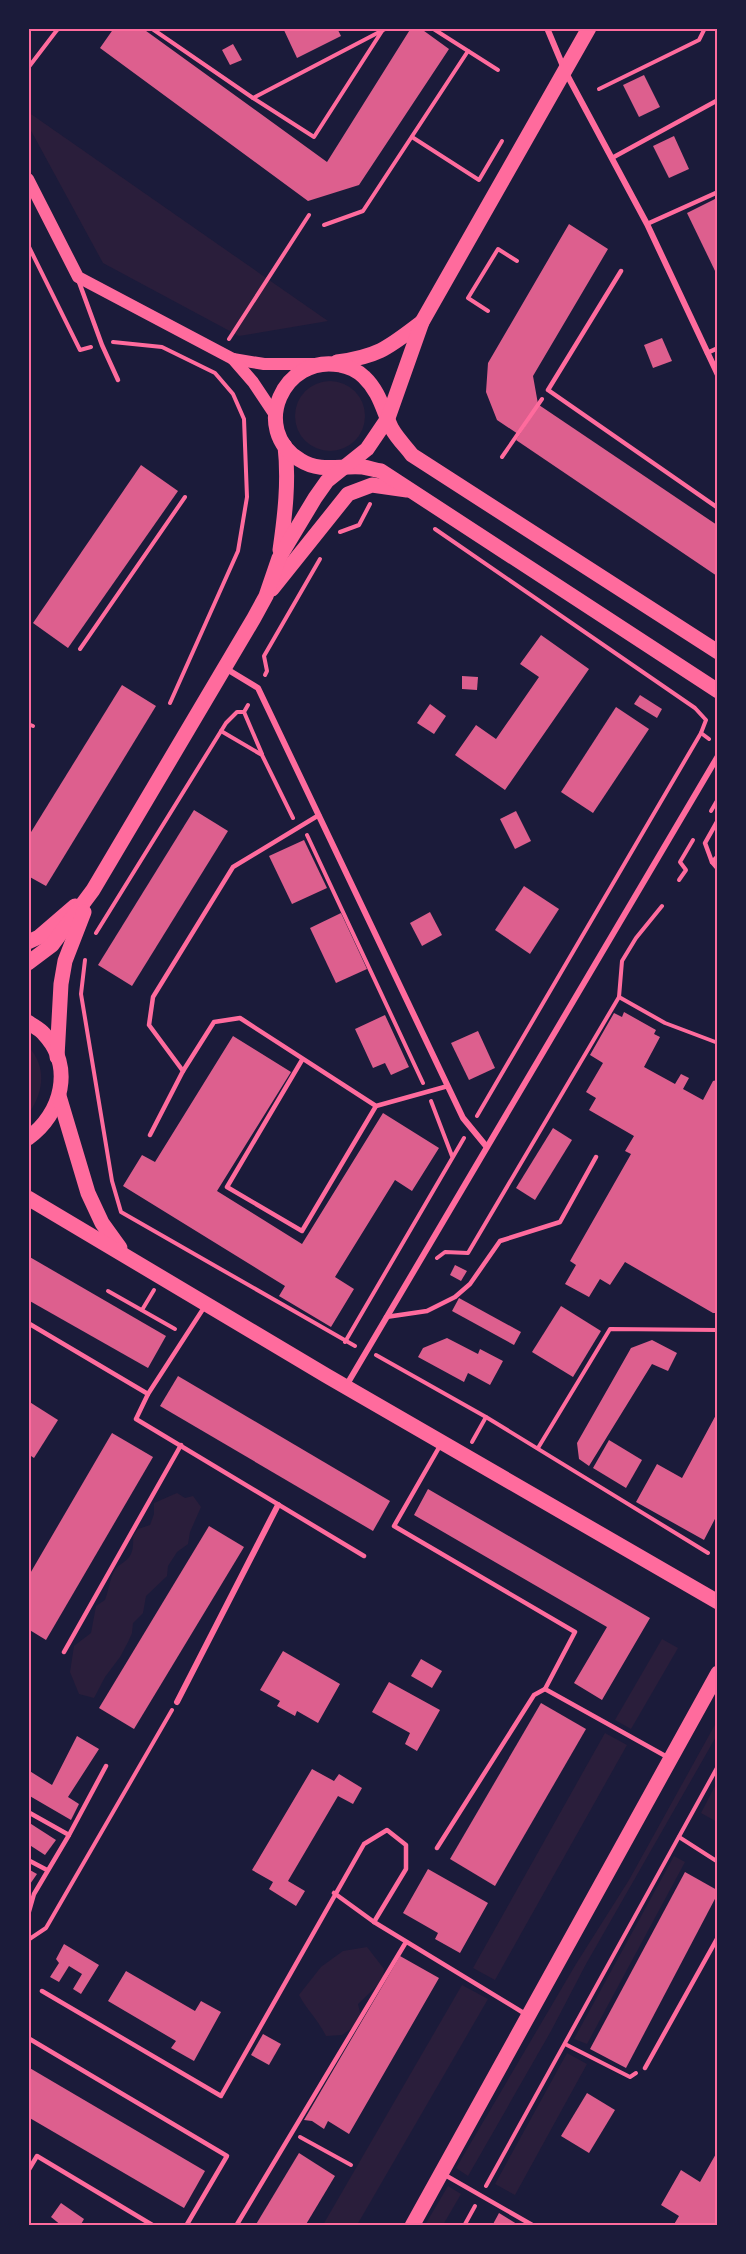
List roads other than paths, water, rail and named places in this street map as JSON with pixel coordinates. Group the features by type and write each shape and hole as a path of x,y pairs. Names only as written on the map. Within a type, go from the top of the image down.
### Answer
{"main road":[{"path":"279,558 327,481 367,449 388,418 422,322 589,28"},
{"path":"28,179 78,277 233,358 264,364 322,363 360,358 380,352 422,322"},
{"path":"233,358 253,382 275,415"},
{"path":"266,596 279,558 286,508 285,446 278,431 275,415 279,396 289,380 304,369 322,363 348,366 364,376 382,403 393,430 412,455 717,652"},
{"path":"285,446 299,460 318,468 364,467 381,471 717,691"},
{"path":"28,963 52,945 93,890 266,596 348,494 372,486 389,486 413,492"},
{"path":"28,942 39,938 93,890"},
{"path":"28,1138 43,1126 53,1112 59,1096 61,1076 57,1057 61,984 65,961 93,890"},
{"path":"28,1022 44,1034 57,1057"},
{"path":"59,1096 88,1193 102,1223 123,1253"},
{"path":"28,1198 442,1443 717,1602"},
{"path":"412,2226 717,1673"}],"street":[{"path":"547,28 566,71 647,224 717,375"},
{"path":"224,668 258,688 463,1118 486,1146"},
{"path":"345,1386 717,756"},
{"path":"177,1702 278,1505"}],"lane":[{"path":"612,158 717,100"},
{"path":"647,224 717,192"},
{"path":"621,271 548,390 717,508"},
{"path":"78,277 102,345 118,380"},
{"path":"707,353 717,348"},
{"path":"183,1071 149,1025 153,997 233,867 319,815"},
{"path":"717,820 705,843 717,869"},
{"path":"712,862 717,856"},
{"path":"150,1135 183,1071 214,1022 240,1018 376,1107"},
{"path":"302,1060 227,1187 302,1232 376,1107 448,1086"},
{"path":"386,1317 427,1311 455,1297 470,1284 500,1241 560,1222 596,1157"},
{"path":"207,1304 148,1394 136,1419 364,1556"},
{"path":"28,1323 148,1394"},
{"path":"437,1848 534,1695 545,1689 575,1632 394,1526 442,1443"},
{"path":"64,1652 181,1445"},
{"path":"545,1689 669,1758"},
{"path":"28,1915 33,1894 69,1835 106,1766"},
{"path":"28,1812 69,1835"},
{"path":"42,1991 221,2096 334,1893 364,1844 387,1830 406,1845 406,1869 374,1922"},
{"path":"28,1860 47,1870"},
{"path":"334,1893 374,1922 527,2014"},
{"path":"645,2068 717,1937"},
{"path":"236,2226 406,1942"},
{"path":"28,2038 227,2156 186,2226"},
{"path":"28,2171 37,2156 154,2226"},
{"path":"441,2173 534,2226"}]}
